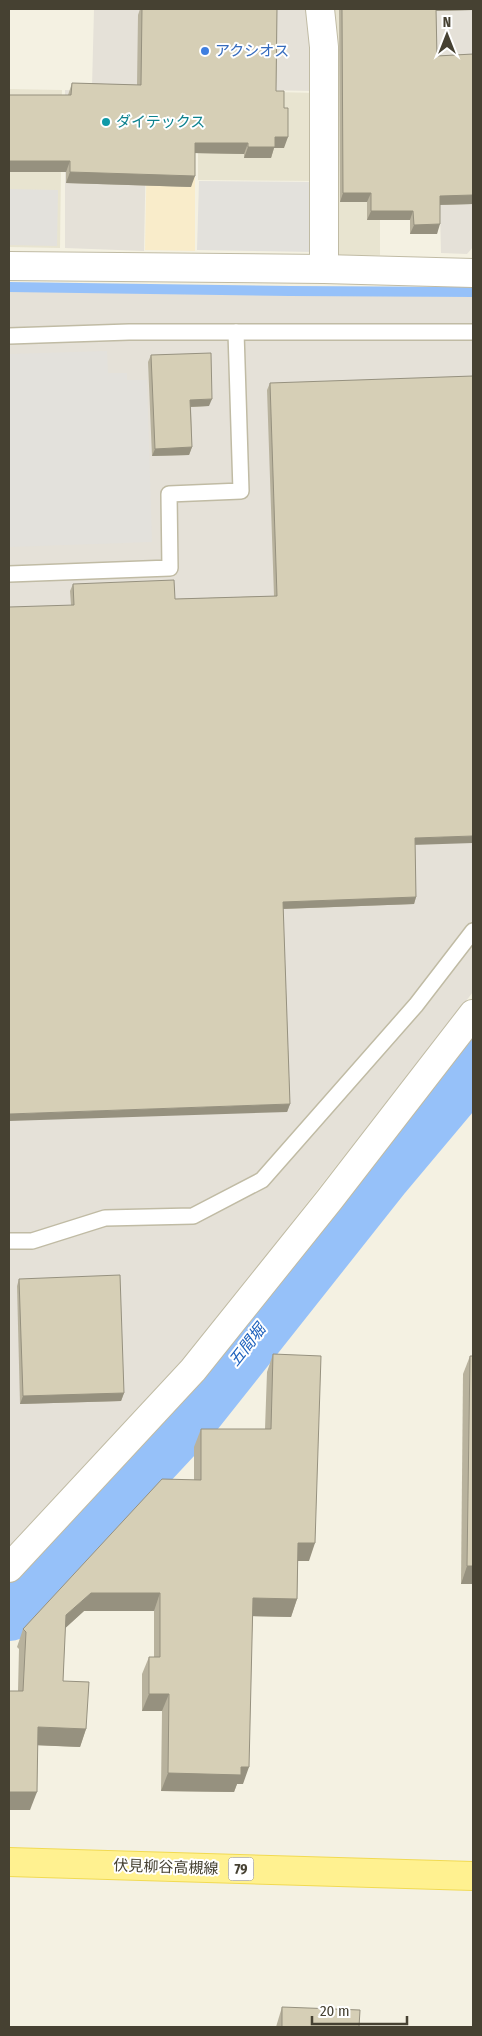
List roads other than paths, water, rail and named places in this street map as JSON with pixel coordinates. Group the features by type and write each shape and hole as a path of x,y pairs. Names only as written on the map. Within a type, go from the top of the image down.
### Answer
{"main road":[{"name":"伏見柳谷高槻線","path":"9,1862 473,1876"}],"street":[{"path":"320,9 324,46 324,268"},
{"path":"9,266 324,268 473,273"},
{"path":"9,1568 65,1505 193,1370 330,1199 473,1014"}],"lane":[{"path":"9,336 129,332 473,332"},
{"path":"9,574 170,568 169,494 241,490 236,332"},
{"path":"9,1241 32,1241 105,1218 193,1216 262,1180 416,1005 473,931"}],"waterway":[{"path":"9,287 473,292"},
{"name":"五間堀","path":"9,1612 188,1420 383,1174 473,1067"}],"place":[{"name":"アクシオス","path":"205,51"},
{"name":"ダイテックス","path":"106,122"}]}
